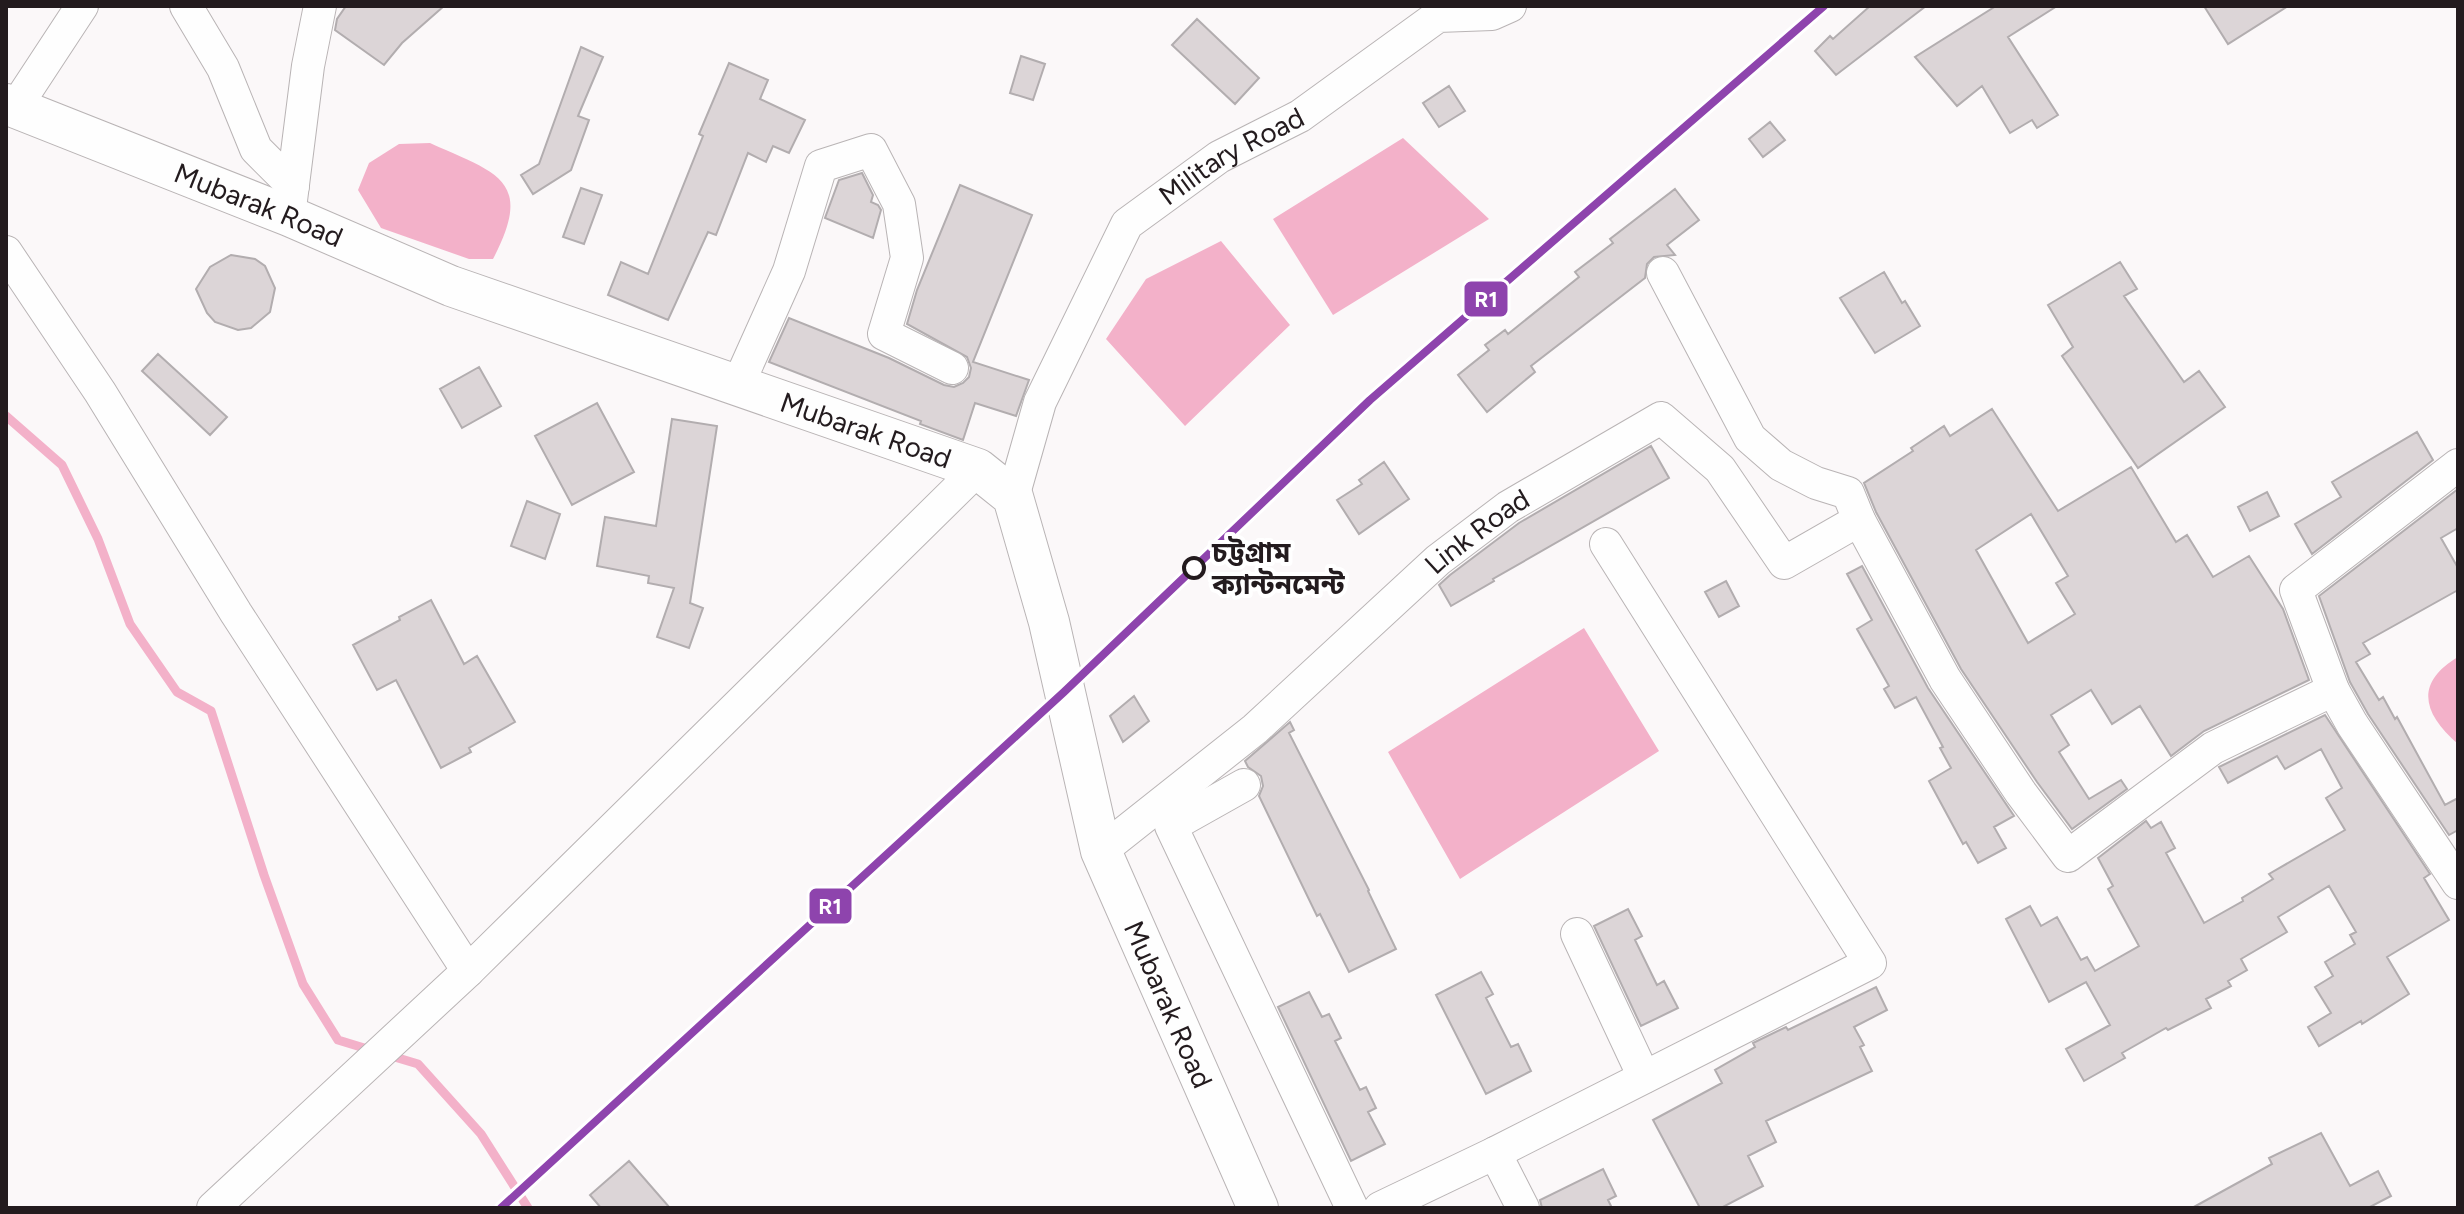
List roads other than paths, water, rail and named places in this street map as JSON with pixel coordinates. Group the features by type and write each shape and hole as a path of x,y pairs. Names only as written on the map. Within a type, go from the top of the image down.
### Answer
{"street":[{"path":"11,106 82,6"},
{"path":"186,6 223,68 256,149 291,201"},
{"path":"291,201 308,66 320,6"},
{"name":"Military Road","path":"1013,497 1040,402 1127,224 1219,157 1300,116 1442,11 1492,14 1510,6"},
{"name":"Mubarak Road","path":"11,106 291,201 451,286 978,469 1013,497 1049,622 1101,851 1258,1208"},
{"path":"737,387 789,271 821,166 871,150 899,204 907,258 884,334 952,368"},
{"path":"6,252 100,392 236,613 468,971"},
{"path":"1663,273 1750,438 1781,465 1816,483 1848,493 1859,520 1945,679 2021,793 2068,856 2213,748 2333,690"},
{"name":"Link Road","path":"1101,851 1255,729 1438,560 1508,507 1661,418 1720,469 1784,563 1859,520"},
{"path":"2458,465 2296,590 2333,690 2352,724 2458,883"},
{"path":"213,1208 468,971 978,469"},
{"path":"1380,1208 1870,963 1606,544"},
{"path":"1244,785 1171,826 1352,1208"},
{"path":"1577,934 1644,1077"},
{"path":"1495,1153 1523,1208"}],"waterway":[{"path":"6,416 62,465 98,539 130,624 177,692 211,711 303,984 338,1040 374,1051"},
{"path":"388,1055 418,1064 481,1134 528,1208"}],"place":[{"name":"চট্টগ্রাম ক্যান্টনমেন্ট","path":"1194,568"}]}
